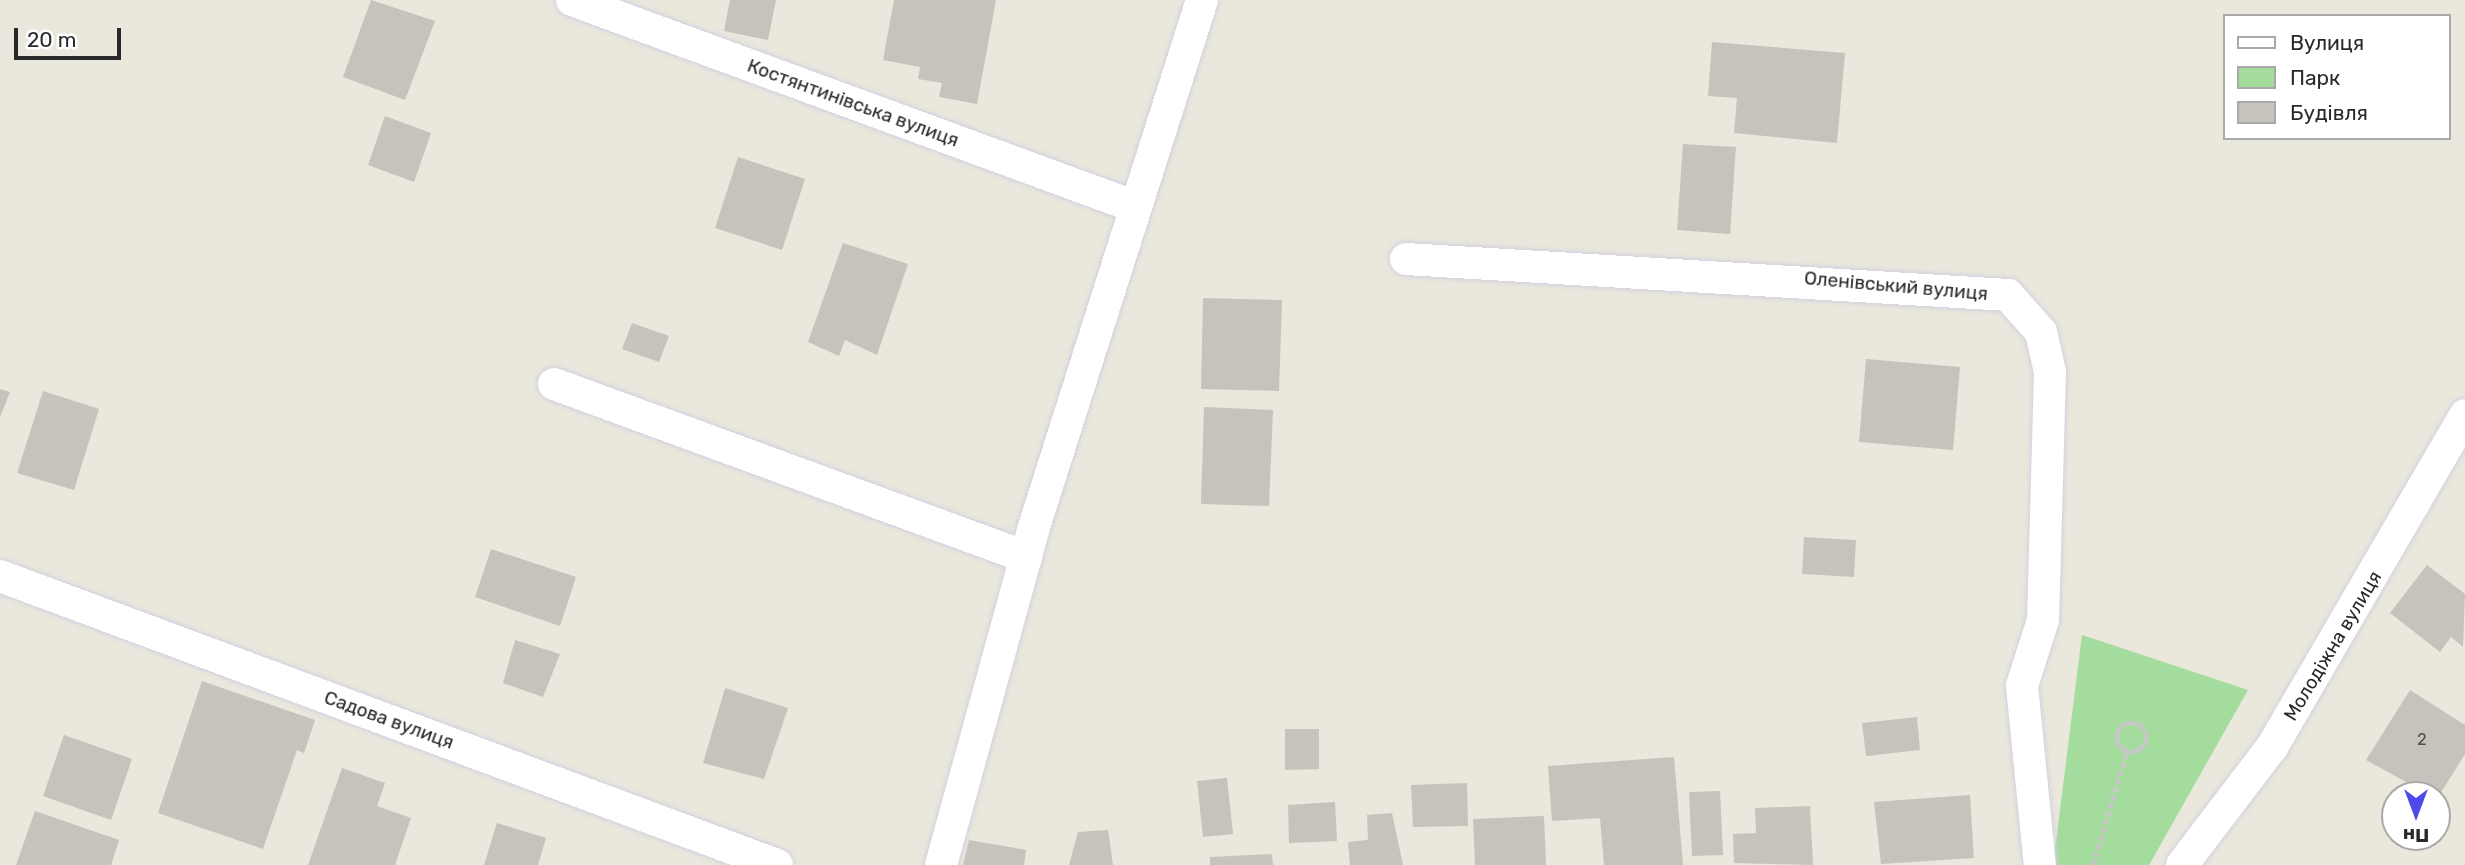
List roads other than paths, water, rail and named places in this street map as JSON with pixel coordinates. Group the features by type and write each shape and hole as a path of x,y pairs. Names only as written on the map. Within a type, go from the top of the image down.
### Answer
{"street":[{"name":"Костянтинівська вулиця","path":"572,0 1133,206"},
{"path":"941,865 1026,557 1133,206 1202,0"},
{"name":"Оленівський вулиця","path":"1406,259 2008,295 2041,332 2050,372 2043,620 2022,686 2040,865"},
{"path":"554,384 1026,557"},
{"name":"Молодіжна вулиця","path":"2182,865 2272,747 2465,415"},
{"name":"Садова вулиця","path":"0,576 777,865"}]}
